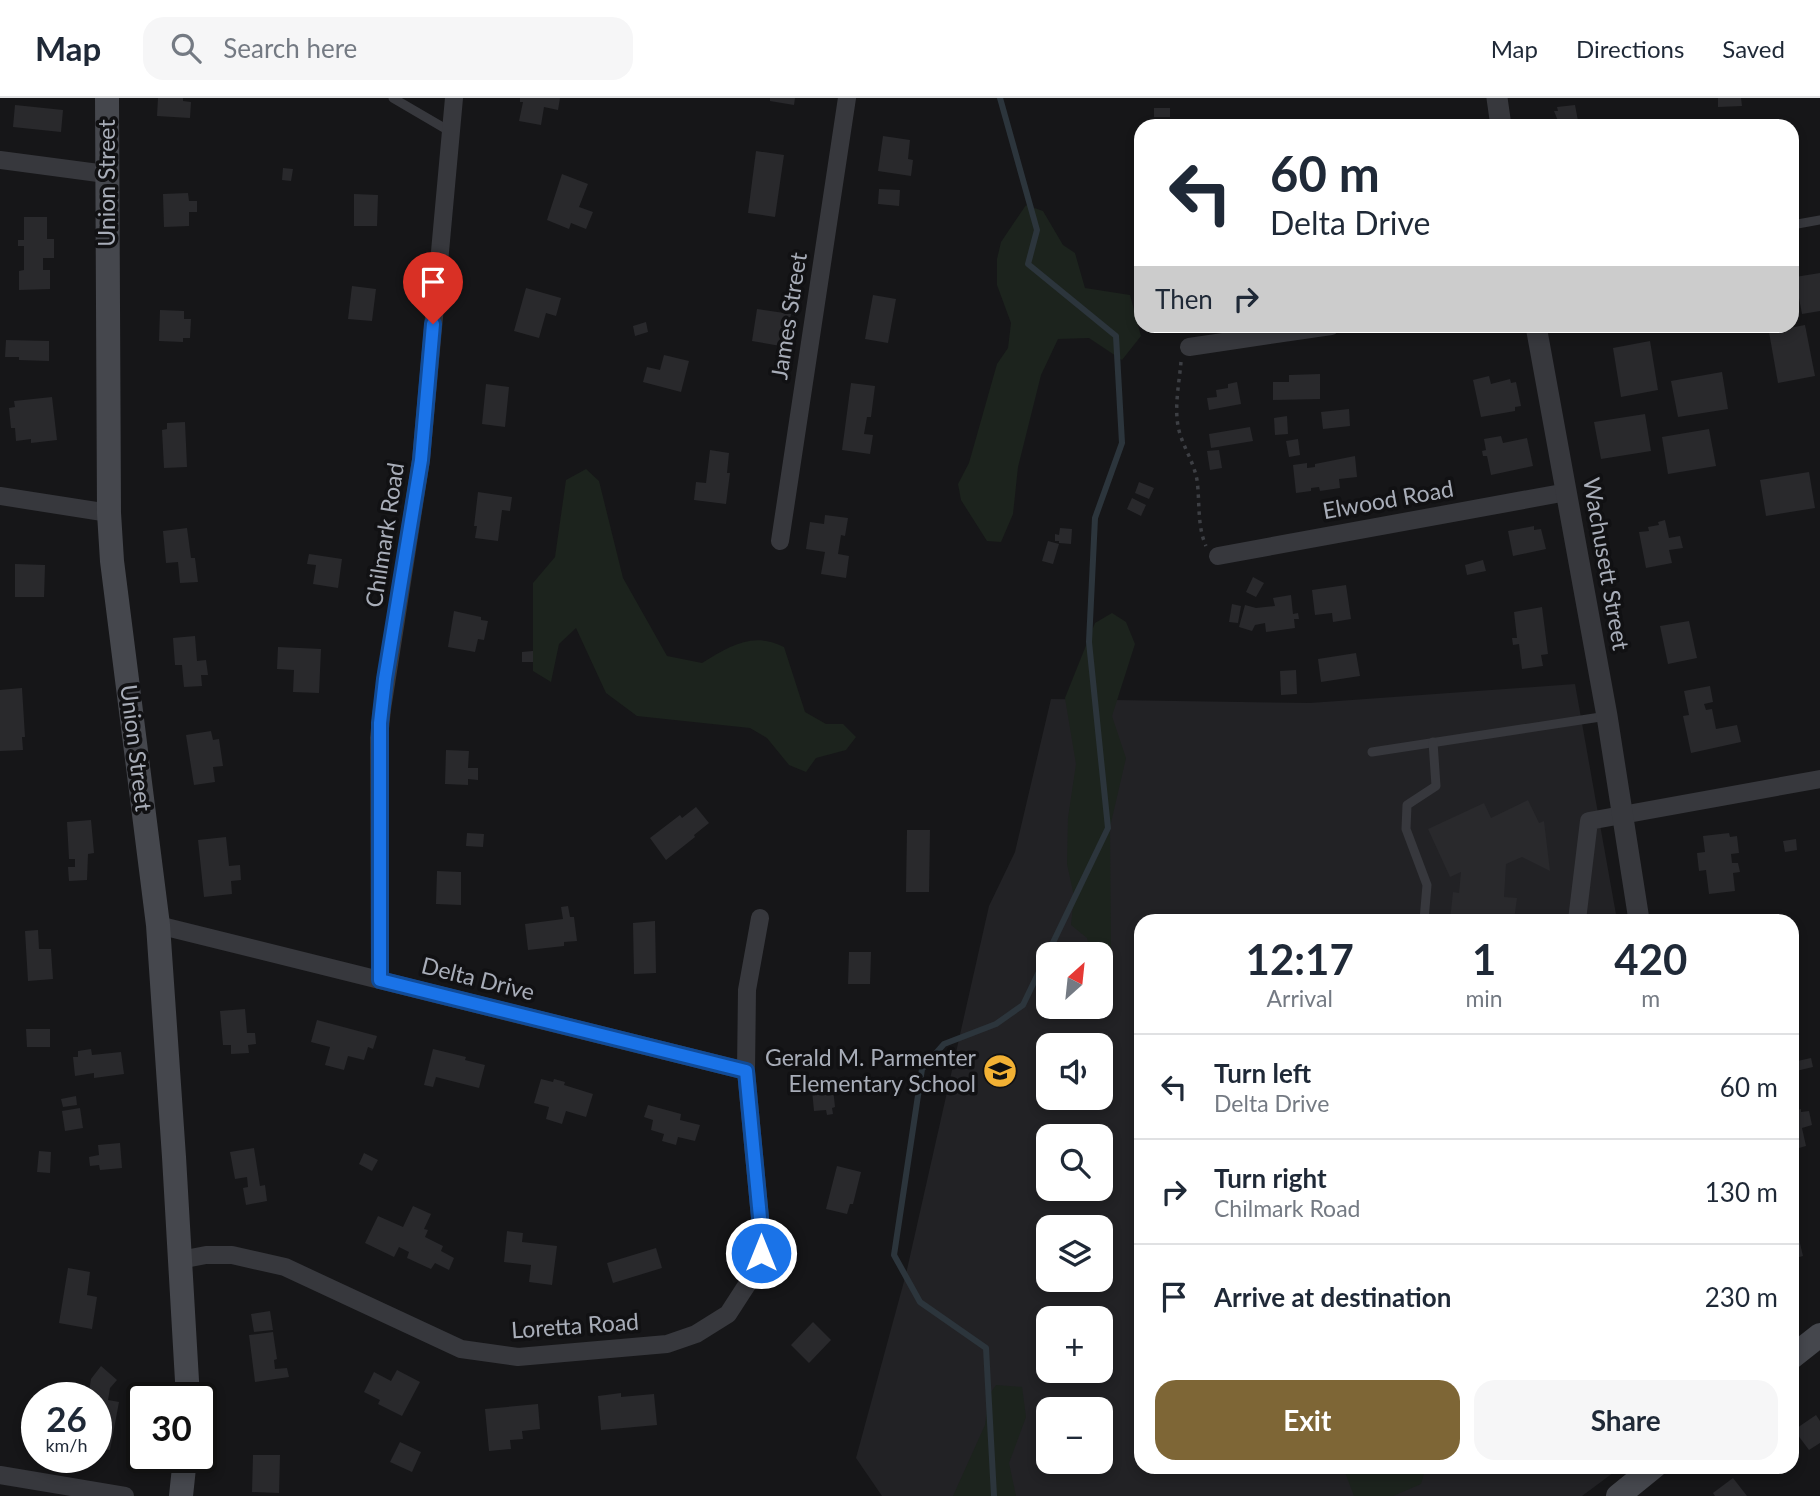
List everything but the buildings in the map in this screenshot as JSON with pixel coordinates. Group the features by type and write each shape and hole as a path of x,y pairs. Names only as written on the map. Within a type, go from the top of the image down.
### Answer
{"main road":[{"name":"Union Street","path":"107,98 109,513 112,561 158,925 187,1382"},
{"path":"1799,1352 1820,1335"},
{"path":"181,1496 183,1473"},
{"path":"1618,1496 1645,1474"}],"street":[{"name":"Chilmark Road","path":"380,980 379,738 421,460 454,98"},
{"name":"James Street","path":"780,541 848,98"},
{"path":"1497,98 1501,119"},
{"path":"0,160 106,174"},
{"path":"1189,347 1284,333"},
{"name":"Wachusett Street","path":"1537,333 1607,716 1638,914"},
{"name":"Elwood Road","path":"1218,556 1567,492"},
{"path":"0,496 109,513"},
{"path":"1578,914 1589,821 1820,779"},
{"path":"746,1071 747,990 760,918"},
{"name":"Delta Drive","path":"158,925 746,1071"},
{"name":"Loretta Road","path":"180,1260 206,1255 232,1255 285,1267 461,1349 518,1357 667,1344 696,1334 727,1314 750,1280 761,1253 764,1233 761,1228 752,1156 746,1071"},
{"path":"0,1475 125,1496"}],"lane":[{"path":"393,98 451,132"},
{"path":"1799,224 1820,220"},
{"path":"1372,752 1607,716"},
{"path":"1425,914 1427,885 1406,829 1407,805 1436,786 1433,742"}],"path":[{"path":"1189,347 1181,362 1177,413 1179,433 1193,462 1202,537 1206,546 1218,556"}],"shaded area":[{"path":"1026,205 1043,211 1063,245 1075,253 1085,288 1130,295 1134,310 1134,333 1140,333 1141,336 1122,360 1089,338 1058,339 1041,375 1018,467 1013,514 1001,542 987,541 961,500 958,484 969,463 997,364 1008,348 1011,323 997,285 997,259 1001,242"},
{"path":"586,469 599,481 623,578 667,656 702,663 731,647 751,641 772,642 784,647 805,712 826,724 843,724 856,737 846,750 816,758 806,772 789,765 767,738 750,728 637,716 606,693 576,628 559,644 551,682 533,671 533,583 555,557 566,480"},
{"path":"1112,613 1126,622 1135,644 1112,716 1126,758 1110,827 1111,942 1088,942 1087,938 1071,925 1074,896 1067,864 1068,818 1076,764 1065,698 1095,623"},
{"name":"Gerald M. Parmenter Elementary School","path":"1575,684 1616,914 1134,914 1134,1474 1612,1474 1582,1496 882,1496 856,1458 906,1274 989,906 1015,852 1051,699 1310,703"},
{"path":"996,1385 1022,1387 1026,1417 1009,1463 1016,1496 953,1496 985,1425 989,1395"},
{"path":"1346,1474 1424,1474 1421,1484 1393,1496 1354,1496"}],"waterway":[{"path":"994,1496 986,1348 920,1302 894,1255 922,1069 944,1044 996,1024 1023,1005 1108,828 1089,642 1095,518 1122,443 1116,336 1028,264 1037,230 1000,98"}],"place":[{"name":"Gerald M. Parmenter Elementary School","path":"1000,1071"}],"route":[{"path":"433,324 421,460 380,723 380,980 746,1071 752,1156 761,1228 764,1233 761,1253"}]}
